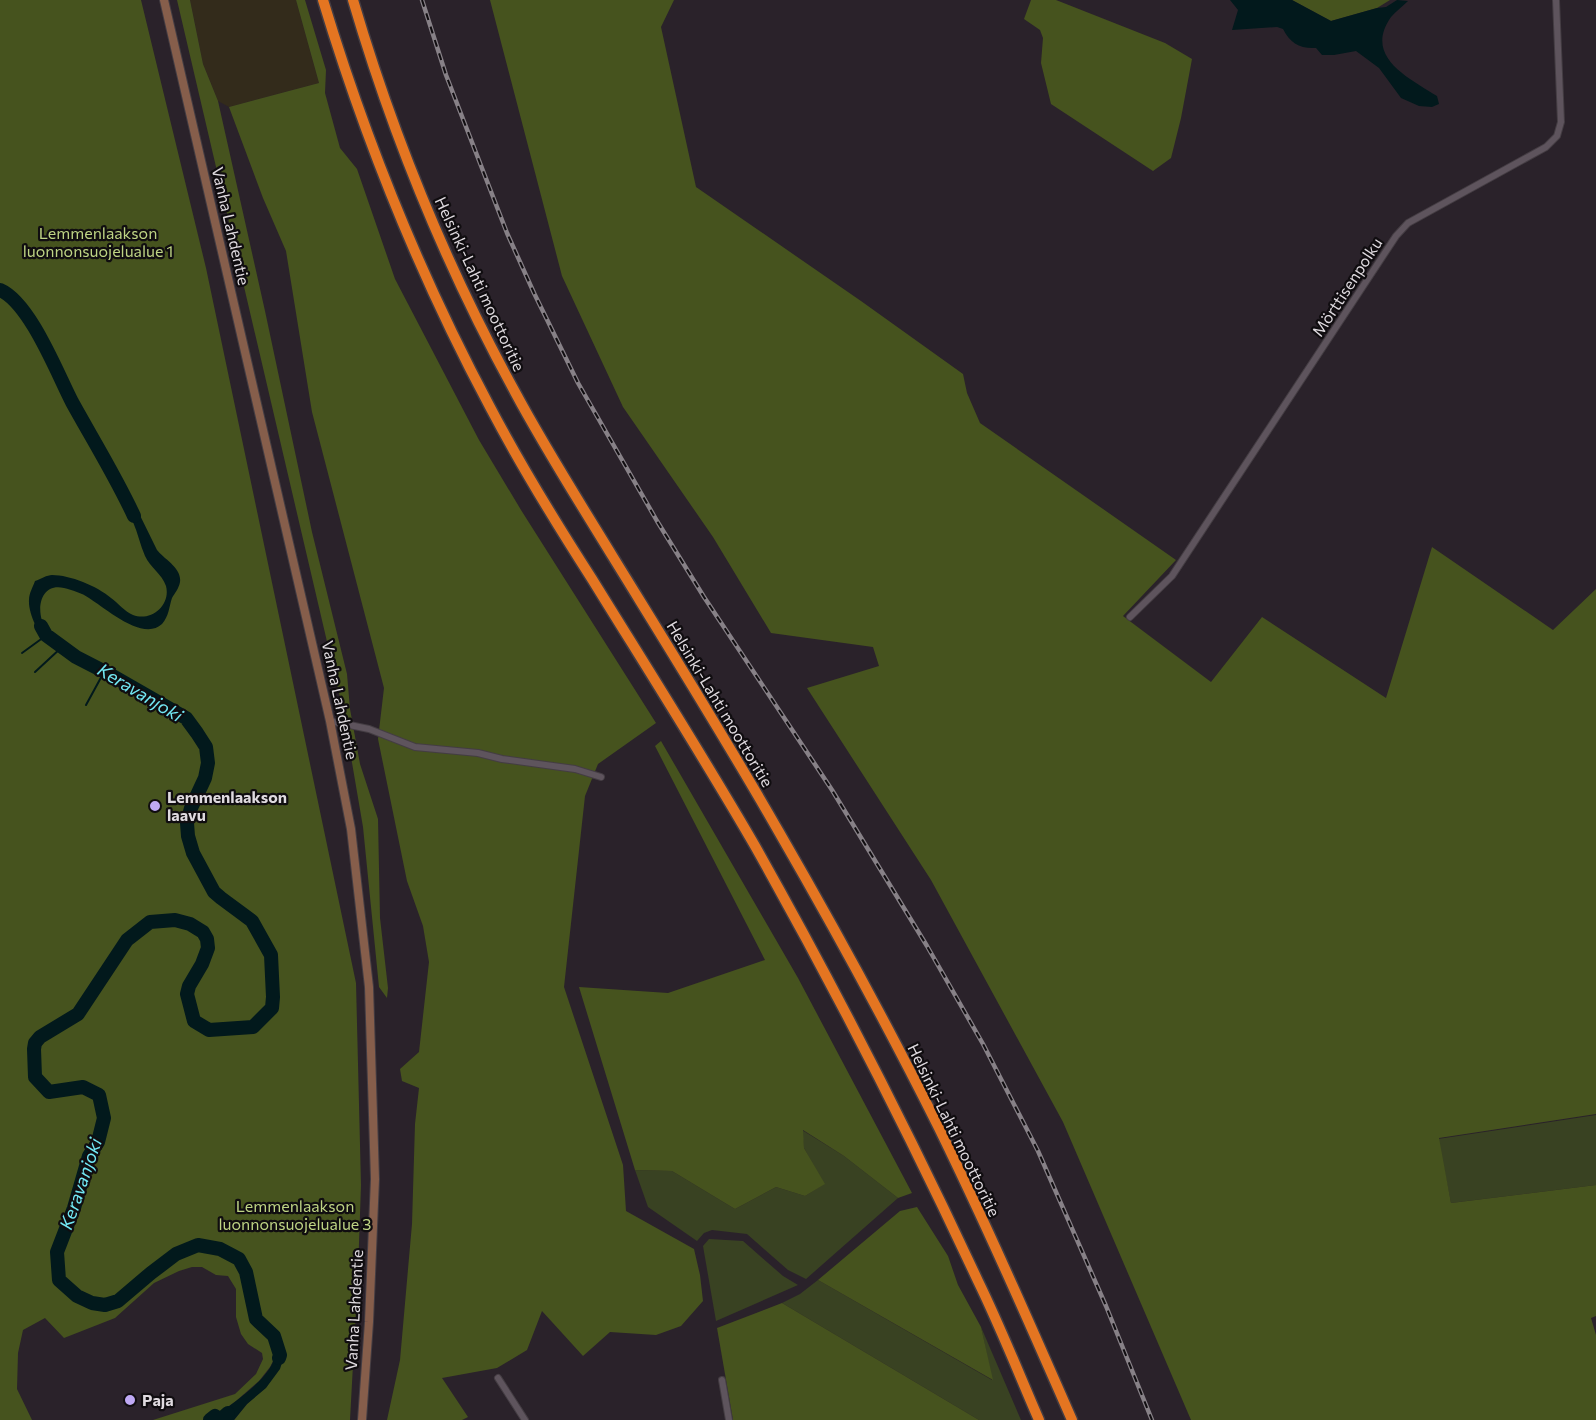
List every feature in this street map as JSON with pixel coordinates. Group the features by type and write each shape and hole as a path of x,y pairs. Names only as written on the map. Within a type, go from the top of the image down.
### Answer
{"highway":[{"path":"323,0 369,140 403,225 454,338 490,409 541,497 754,845 839,1000 980,1284 1039,1420"},
{"name":"Helsinki-Lahti moottoritie","path":"353,0 395,130 469,305 544,443 767,810 865,986 943,1138 1007,1272 1072,1420"}],"main road":[{"name":"Vanha Lahdentie","path":"164,0 330,721 351,829 369,987 375,1179 362,1420"}],"street":[{"name":"Mörttisenpolku","path":"1130,617 1172,576 1396,236 1408,224 1546,147 1557,136 1561,122 1556,0"},
{"path":"330,721 369,729 415,747 478,753 502,759 575,769 601,777"},
{"path":"498,1378 525,1420"},
{"path":"722,1380 729,1420"}],"shaded area":[{"path":"190,0 296,0 319,83 229,107 218,101 203,64"},
{"path":"1230,0 1292,0 1331,21 1386,7 1397,0 1408,1 1391,17 1384,31 1382,44 1393,65 1414,82 1437,96 1439,104 1432,107 1419,106 1401,98 1379,68 1356,51 1322,55 1316,48 1296,44 1283,29 1277,27 1232,30 1238,10"},
{"path":"131,497 157,550 175,568 180,577 166,618 162,624 145,629 124,622 83,595 55,587 44,595 40,609 43,624 54,636 48,644 35,624 29,600 35,581 48,576 67,577 91,585 127,612 140,617 153,614 163,605 167,593 166,586 145,556 133,522 121,502"},
{"path":"280,1340 285,1353 280,1369 266,1388 247,1404 234,1420 220,1420 215,1416 249,1391 265,1375 274,1359 273,1345"}],"green space":[{"path":"0,0 141,0 206,268 356,983 361,1185 350,1420 234,1420 265,1388 275,1357 259,1381 210,1420 153,1420 235,1394 256,1374 263,1359 262,1353 248,1344 241,1334 236,1317 236,1289 228,1276 216,1275 202,1267 192,1267 154,1283 115,1318 64,1338 45,1318 23,1330 18,1353 17,1389 32,1420 0,1420"},
{"path":"177,0 190,0 203,64 218,101 312,532 347,674 350,709 360,764 378,819 380,918 388,988 387,998 379,987 363,827 343,710"},
{"path":"296,0 305,0 326,70 325,93 340,148 357,169 395,279 479,440 656,723 598,764 585,796 564,987 623,1165 626,1211 694,1249 703,1301 681,1326 656,1335 610,1332 583,1356 542,1311 527,1350 497,1368 442,1378 468,1417 462,1420 387,1420 400,1360 412,1224 415,1124 419,1088 402,1081 400,1069 419,1052 429,962 423,926 407,881 378,739 384,688 312,412 286,251 263,198 229,107 319,83"},
{"path":"490,0 674,0 661,27 696,187 963,374 967,393 980,423 1176,560 1123,616 1211,682 1262,617 1386,698 1432,547 1553,630 1596,589 1596,1114 1439,1138 1451,1203 1596,1185 1596,1316 1591,1318 1596,1335 1596,1420 1191,1420 1063,1122 931,880 807,688 879,666 873,647 771,633 713,537 623,407 562,276"},
{"path":"1031,0 1056,0 1165,43 1192,59 1171,158 1153,171 1051,104 1041,63 1043,38 1040,30 1024,19"},
{"path":"1292,0 1390,0 1377,8 1331,21"},
{"path":"661,741 798,978 912,1193 898,1198 844,1156 803,1130 804,1148 825,1184 805,1196 776,1187 735,1209 672,1171 635,1170 579,987 668,993 765,960 655,746"},
{"path":"1596,1115 1596,1185 1451,1203 1438,1139"},
{"path":"802,1130 844,1156 898,1198 806,1279 788,1270 747,1234 712,1230 704,1233 697,1241 648,1207 635,1170 672,1171 735,1209 776,1187 805,1196 824,1184 804,1148"},
{"path":"917,1207 948,1256 958,1285 981,1327 993,1380 818,1280 900,1211"},
{"path":"709,1239 743,1241 783,1276 798,1285 716,1321 703,1246"},
{"path":"818,1280 992,1380 981,1327 1021,1420 979,1420 782,1303 800,1294"},
{"path":"782,1303 979,1420 733,1420 717,1328"}],"waterway":[{"name":"Keravanjoki","path":"0,290 11,297 22,309 42,340 72,402 134,516"},
{"name":"Keravanjoki","path":"41,626 46,635 76,657 186,718 206,747 208,763 205,778 191,808 187,823 188,836 193,853 214,892 252,921 271,955 273,997 272,1008 253,1027 209,1030 194,1021 187,994 208,948 207,939 203,932 190,924 175,920 150,922 127,940 78,1014 40,1037 35,1043 35,1077 49,1092 83,1087 99,1095 104,1118 98,1142 89,1156 74,1208 57,1252 59,1280 77,1296 92,1303 105,1305 118,1301 176,1254 198,1245 220,1249 239,1259 246,1272 256,1319 274,1336 279,1358"},
{"path":"22,653 44,637"},
{"path":"35,672 62,647"},
{"path":"86,705 104,672"},
{"name":"Keravanjoki","path":"210,1420 215,1416 220,1420 228,1413"}],"railway":[{"path":"422,0 446,75 507,233 578,383 657,521 704,597 832,790 927,946 983,1044 1038,1151 1106,1306 1152,1420"}],"place":[{"name":"Lemmenlaakson laavu","path":"155,806"},
{"name":"Paja","path":"130,1400"}],"park label":[{"name":"Lemmenlaakson luonnonsuojelualue 1","path":"98,242"},
{"name":"Lemmenlaakson luonnonsuojelualue 3","path":"295,1215"}]}
